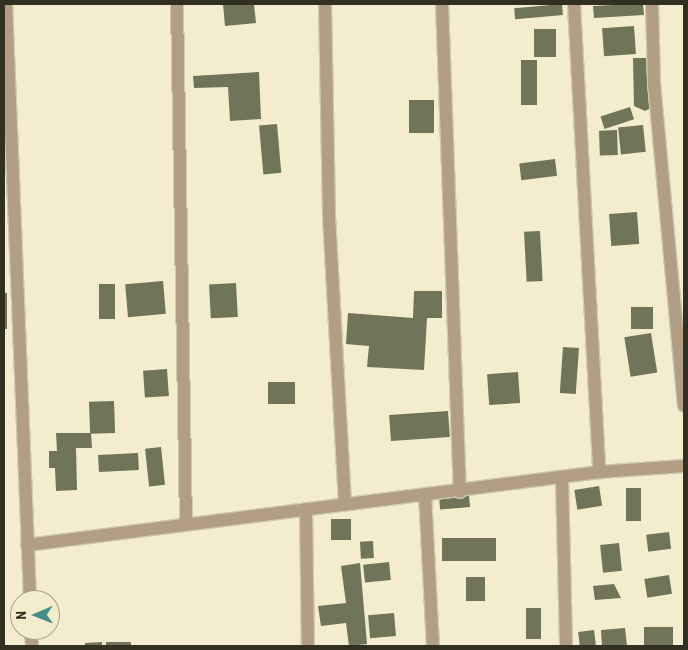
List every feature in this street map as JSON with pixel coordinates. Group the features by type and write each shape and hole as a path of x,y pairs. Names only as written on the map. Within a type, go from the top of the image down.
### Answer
{"street":[{"path":"6,4 29,590"},
{"path":"177,4 186,523"},
{"path":"325,4 330,216 345,504"},
{"path":"442,4 460,492"},
{"path":"574,4 599,472"},
{"path":"652,4 654,83 684,406"},
{"path":"27,545 186,523 424,494 460,492 562,480 599,472 684,466"},
{"path":"562,480 566,646"},
{"path":"424,494 433,646"},
{"path":"306,509 308,646"}],"building":[{"path":"223,4 254,4 256,23 225,26"},
{"path":"562,4 563,15 515,19 514,8"},
{"path":"643,4 644,15 594,18 593,6"},
{"path":"634,26 636,54 604,56 602,28"},
{"path":"534,29 556,29 556,57 534,57"},
{"path":"633,58 649,58 651,108 645,111 634,106"},
{"path":"521,60 537,60 537,105 521,105"},
{"path":"259,72 261,119 230,121 228,87 194,88 193,76"},
{"path":"409,100 434,100 434,133 409,133"},
{"path":"630,107 634,119 605,129 601,117"},
{"path":"277,124 281,173 263,174 259,126"},
{"path":"643,125 646,152 621,154 618,128"},
{"path":"617,130 618,155 600,156 599,131"},
{"path":"555,159 557,176 521,180 519,163"},
{"path":"637,212 639,244 611,246 609,214"},
{"path":"540,231 543,281 527,282 524,232"},
{"path":"163,281 166,314 128,317 125,284"},
{"path":"236,283 238,317 211,318 209,284"},
{"path":"99,284 115,284 115,319 99,319"},
{"path":"414,291 442,291 442,318 427,318 424,370 367,367 369,346 346,344 348,313 413,318"},
{"path":"4,293 7,293 7,329 4,329"},
{"path":"631,307 653,307 653,329 631,329"},
{"path":"651,333 657,373 631,377 624,337"},
{"path":"563,347 579,348 576,394 560,393"},
{"path":"167,369 169,396 145,398 143,371"},
{"path":"518,372 520,403 489,405 487,374"},
{"path":"268,382 295,382 295,404 268,404"},
{"path":"114,401 115,433 90,434 89,402"},
{"path":"448,411 450,437 391,441 389,415"},
{"path":"56,433 91,433 92,448 76,448 77,490 56,491 55,468 49,468 49,451 57,451"},
{"path":"161,447 165,485 149,486 145,449"},
{"path":"138,453 139,470 99,472 98,455"},
{"path":"599,486 602,506 577,510 574,490"},
{"path":"626,488 641,488 641,521 626,521"},
{"path":"469,495 470,507 440,510 439,498"},
{"path":"331,519 351,519 351,540 331,540"},
{"path":"669,532 671,549 648,552 646,535"},
{"path":"442,538 496,538 496,561 442,561"},
{"path":"373,541 374,558 361,559 360,542"},
{"path":"619,543 622,571 603,573 600,545"},
{"path":"389,562 391,580 365,583 363,565"},
{"path":"360,563 367,644 349,646 346,623 321,626 318,606 346,603 341,566"},
{"path":"669,575 672,594 647,598 644,579"},
{"path":"466,577 485,577 485,601 466,601"},
{"path":"614,584 621,598 595,600 593,586"},
{"path":"526,608 541,608 541,639 526,639"},
{"path":"394,613 396,636 370,638 368,615"},
{"path":"644,627 673,627 673,646 644,646"},
{"path":"625,628 627,646 602,646 601,630"},
{"path":"594,630 596,646 580,646 578,632"},
{"path":"102,642 102,646 85,646 85,643"},
{"path":"106,642 131,642 131,646 106,646"}]}
